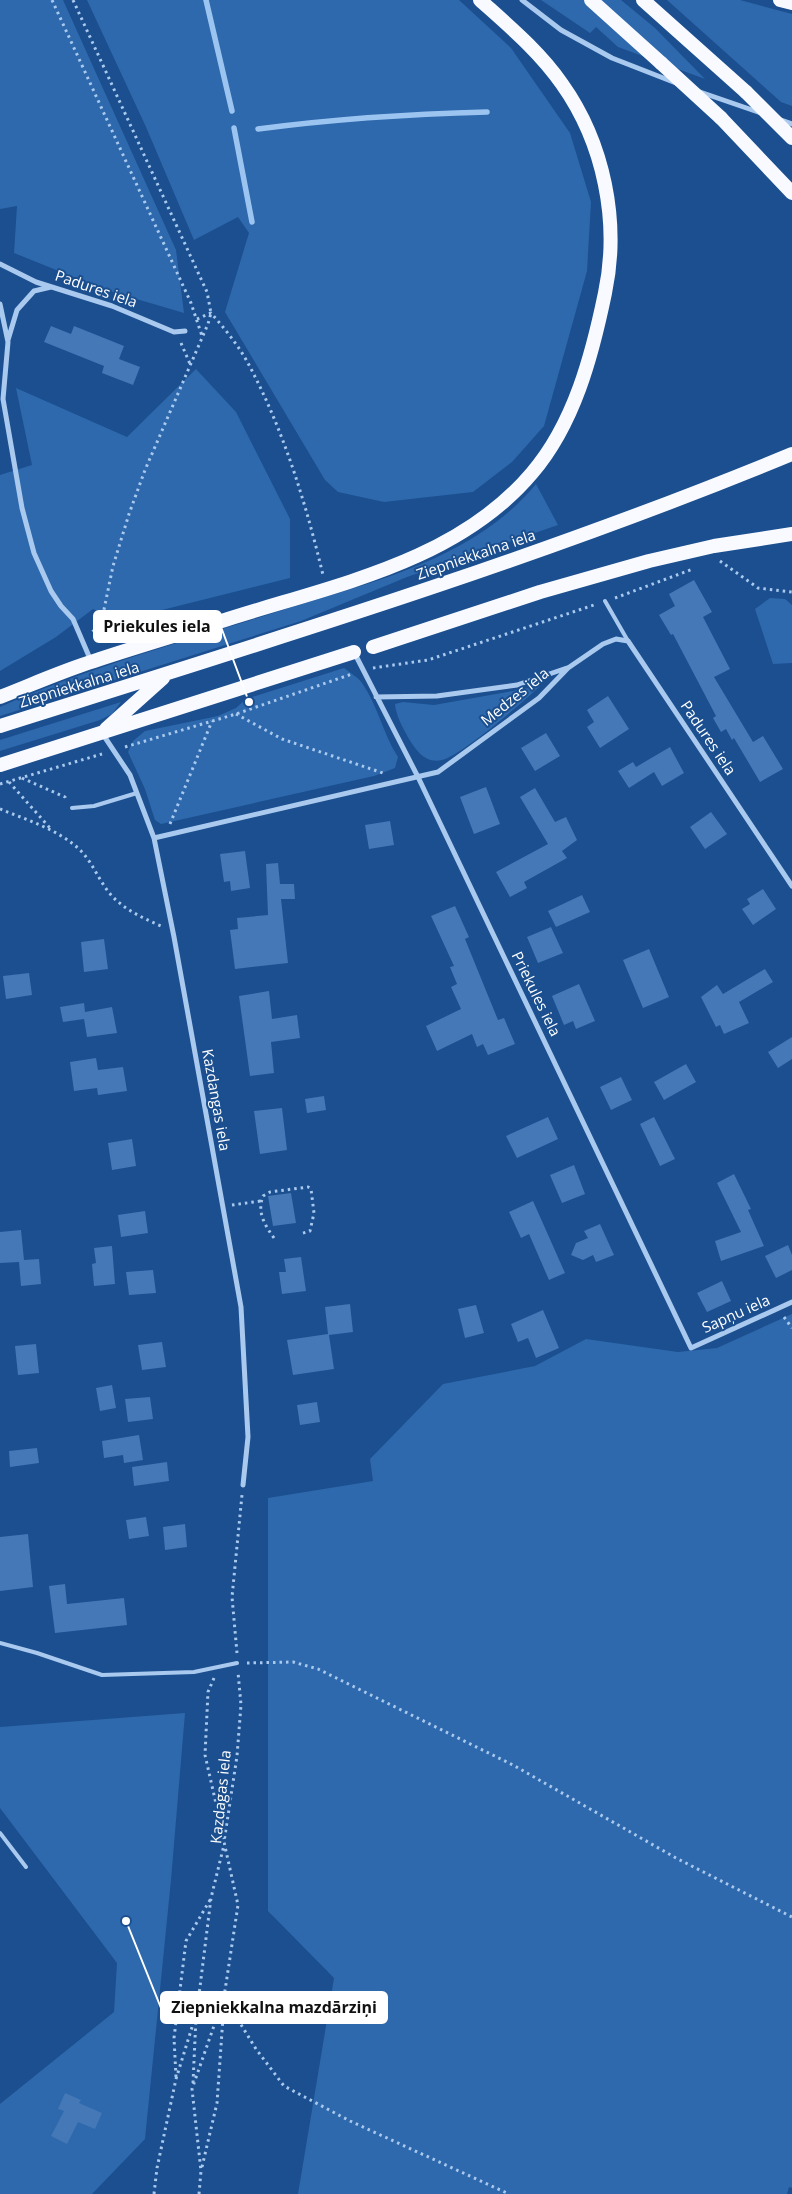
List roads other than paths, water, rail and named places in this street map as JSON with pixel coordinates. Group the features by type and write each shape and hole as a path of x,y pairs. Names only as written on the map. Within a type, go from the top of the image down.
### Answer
{"highway":[{"path":"0,697 92,661 326,588 412,559 446,543 479,523 508,499 541,462 568,417 580,384 600,315 609,264 609,222 604,182 592,141 573,100 549,67 506,23 480,0"},
{"path":"591,0 721,118 792,193"},
{"path":"644,0 746,92 792,138"},
{"path":"780,0 792,3"},
{"name":"Ziepniekkalna iela","path":"0,726 252,648 494,568 739,476 792,454"},
{"path":"373,647 540,592 649,561 714,546 792,534"},
{"name":"Ziepniekkalna iela","path":"0,765 354,652"},
{"name":"Ziepniekkalna iela","path":"102,733 167,674"}],"street":[{"path":"522,0 561,30 612,58 711,96 792,124"},
{"name":"Padures iela","path":"0,264 36,282 112,306 174,332 185,331"},
{"path":"54,287 34,291 17,310 8,342 3,399 25,517 34,553 51,591 73,619 92,661"},
{"path":"0,304 8,342"},
{"name":"Medzes iela","path":"154,838 438,772 539,698 568,668 603,644 616,639 628,640"},
{"name":"Padures iela","path":"628,640 792,886"},
{"name":"Priekules iela","path":"354,652 362,671 418,777 691,1348"},
{"path":"376,697 437,696 517,685 568,668"},
{"name":"Kazdangas iela","path":"102,733 130,775 154,838 173,931 241,1307 248,1438 243,1485"},
{"name":"Sapņu iela","path":"691,1348 792,1302"}],"lane":[{"name":"Padures iela","path":"605,601 628,640"},
{"path":"72,808 94,806 137,793"},
{"path":"0,1643 37,1653 102,1675 194,1672 237,1663"},
{"path":"0,1833 26,1867"}],"waterway":[{"path":"206,0 232,111"},
{"path":"258,129 315,122 487,112"},
{"path":"234,128 252,222"}],"place":[{"name":"Priekules iela","path":"249,702"},
{"name":"Ziepniekkalna mazdārziņi","path":"126,1921"}]}
